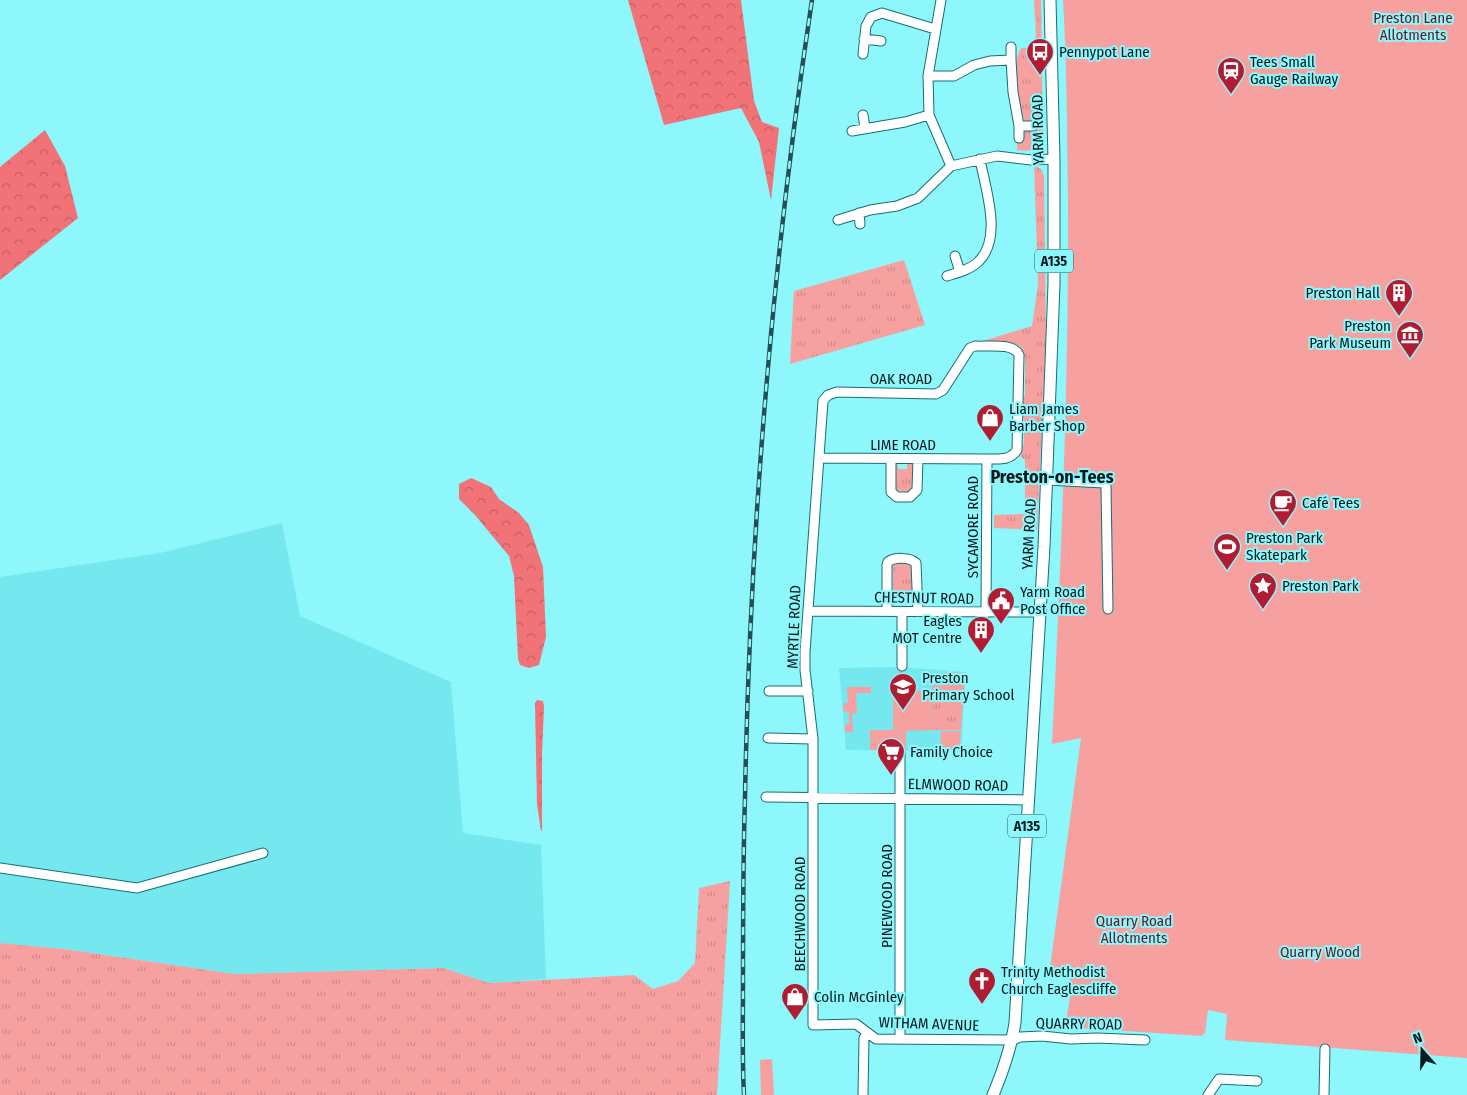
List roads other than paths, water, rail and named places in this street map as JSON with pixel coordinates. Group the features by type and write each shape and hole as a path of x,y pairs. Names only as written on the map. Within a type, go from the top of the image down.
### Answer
{"main road":[{"name":"YARM ROAD","path":"993,1095 1006,1065 1015,1022 1046,480 1054,284 1054,159 1050,0"}],"street":[{"path":"941,0 928,76 928,115 951,166"},
{"path":"863,54 866,26 870,17 882,13 935,29"},
{"path":"864,39 881,41"},
{"path":"1011,48 1013,92 1019,126 1019,138"},
{"path":"928,76 954,76 974,65 990,61 1011,60"},
{"path":"863,115 865,128"},
{"path":"852,130 905,122 928,115"},
{"path":"1019,126 1033,126"},
{"path":"838,220 859,213 897,206 918,198 951,166 997,156 1031,160 1054,159"},
{"path":"947,276 960,272 978,262 989,247 991,226 989,203 980,159"},
{"path":"859,213 860,224"},
{"path":"955,256 960,272"},
{"name":"OAK ROAD","path":"819,458 824,402 828,394 837,392 936,394 943,390 970,348 975,346 1015,349"},
{"name":"SYCAMORE ROAD","path":"986,613 987,458 1009,458 1017,450 1019,355 1015,349"},
{"name":"LIME ROAD","path":"819,458 987,458"},
{"name":"MYRTLE ROAD","path":"814,797 813,738 805,660 819,458"},
{"path":"891,459 890,492 897,496 910,497 917,490 918,459"},
{"path":"1046,480 1104,482 1106,486 1108,609"},
{"path":"887,611 888,562 893,559 911,559 916,563 918,612"},
{"name":"CHESTNUT ROAD","path":"808,611 1039,612"},
{"path":"902,612 902,666"},
{"path":"769,691 808,691"},
{"path":"768,738 813,738"},
{"name":"PINEWOOD ROAD","path":"900,753 900,1039"},
{"name":"ELMWOOD ROAD","path":"766,797 1029,800"},
{"name":"BEECHWOOD ROAD","path":"814,797 813,1025 818,1025"},
{"path":"0,868 137,888 263,852"},
{"name":"WITHAM AVENUE","path":"818,1025 856,1024 876,1039 1012,1040"},
{"path":"862,1095 864,1038 868,1033"},
{"name":"QUARRY ROAD","path":"1012,1040 1020,1037 1042,1036 1071,1040 1097,1038 1145,1040"},
{"path":"1324,1095 1325,1049"},
{"path":"1208,1095 1219,1079 1257,1081"}],"railway":[{"path":"744,1095 744,821 752,597 758,497 765,397 785,198 812,0"}],"place":[{"name":"Pennypot Lane","path":"1040,76"},
{"name":"Tees Small Gauge Railway","path":"1231,95"},
{"name":"Preston Hall","path":"1399,317"},
{"name":"Preston Park Museum","path":"1410,359"},
{"name":"Liam James Barber Shop","path":"990,442"},
{"name":"Café Tees","path":"1283,527"},
{"name":"Preston Park Skatepark","path":"1227,571"},
{"name":"Preston Park","path":"1263,610"},
{"name":"Yarm Road Post Office","path":"1001,625"},
{"name":"Eagles MOT Centre","path":"981,654"},
{"name":"Preston Primary School","path":"903,711"},
{"name":"Family Choice","path":"891,776"},
{"name":"Trinity Methodist Church Eaglescliffe","path":"982,1005"},
{"name":"Colin McGinley","path":"795,1021"}],"district":[{"name":"Preston-on-Tees","path":"1052,477"}],"park label":[{"name":"Preston Lane Allotments","path":"1413,26"},
{"name":"Quarry Road Allotments","path":"1134,930"},
{"name":"Quarry Wood","path":"1320,952"}]}
